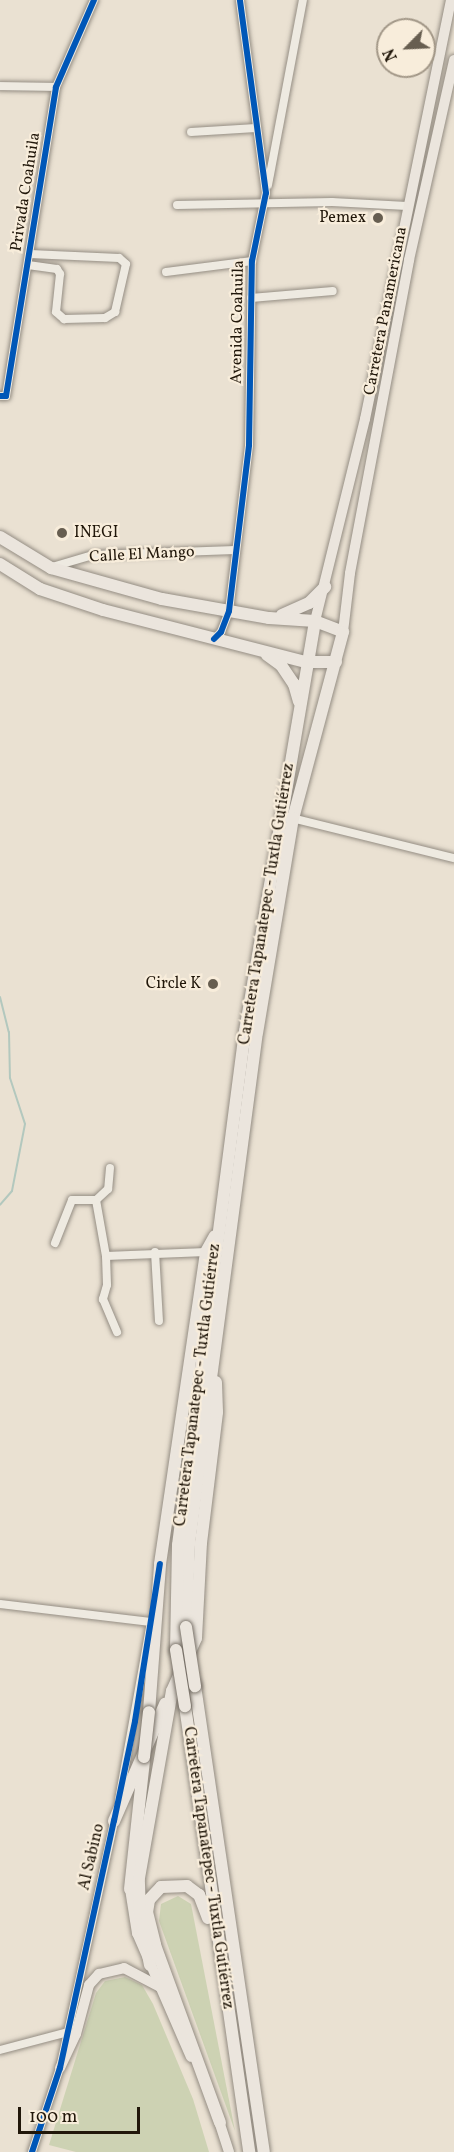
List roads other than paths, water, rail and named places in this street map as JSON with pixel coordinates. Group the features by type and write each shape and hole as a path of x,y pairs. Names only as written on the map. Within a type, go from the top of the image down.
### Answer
{"highway":[{"path":"0,537 51,568 162,599 268,618 315,621 343,632"},
{"path":"0,564 40,589 214,639 306,662 336,662"},
{"path":"268,618 300,609 325,588"},
{"name":"Carretera Tapanatepec - Tuxtla Gutiérrez","path":"264,2152 186,1627 189,1544 256,1032 288,817 306,662 315,621"},
{"name":"Carretera Tapanatepec - Tuxtla Gutiérrez","path":"249,2152 176,1650 178,1545 218,1230 261,922 288,817 336,662 343,632"},
{"path":"262,651 280,665 294,684 301,707"},
{"path":"130,1889 149,1712 160,1564 206,1252 218,1230"},
{"path":"114,1821 196,1638 201,1543 217,1412 215,1342"},
{"path":"150,1965 140,1913 139,1887 172,1690"},
{"path":"219,1955 199,1895 178,1884 153,1893 147,1912 155,1945 220,2122"}],"main road":[{"name":"Carretera Panamericana","path":"315,621 365,419 451,0"},
{"name":"Carretera Panamericana","path":"343,632 350,573 409,261 454,60"},
{"path":"130,1889 134,1921 150,1965 220,2122 229,2152"},
{"path":"60,2068 76,2034 89,1985 99,1974 124,1968 160,1987"}],"street":[{"name":"Privada Coahuila","path":"3,396 30,254 56,87 94,0"},
{"name":"Avenida Coahuila","path":"229,611 249,445 252,261 266,193 240,0"},
{"path":"266,193 303,0"},
{"path":"0,86 56,87"},
{"path":"191,132 256,128"},
{"path":"177,205 332,202 407,206"},
{"path":"28,265 57,269 60,274 56,312 64,320 105,318 115,312 126,264 119,258 30,254"},
{"path":"166,272 252,261"},
{"path":"251,298 333,291"},
{"name":"Calle El Mango","path":"51,568 93,555 235,550"},
{"path":"214,639 229,611"},
{"path":"288,817 454,858"},
{"path":"55,1244 72,1200 96,1200 108,1189 110,1168"},
{"path":"96,1200 106,1256 107,1285 103,1299 117,1332"},
{"path":"106,1256 155,1252 206,1252"},
{"path":"155,1252 159,1321"},
{"name":"Al Sabino","path":"32,2152 60,2068 114,1821 160,1564"},
{"path":"0,1604 151,1622"},
{"path":"0,2050 68,2032"}],"waterway":[{"path":"0,997 9,1032 10,1078 25,1124 12,1191 0,1205"}],"place":[{"name":"Pemex","path":"378,218"},
{"name":"INEGI","path":"62,533"},
{"name":"Circle K","path":"213,984"}]}
